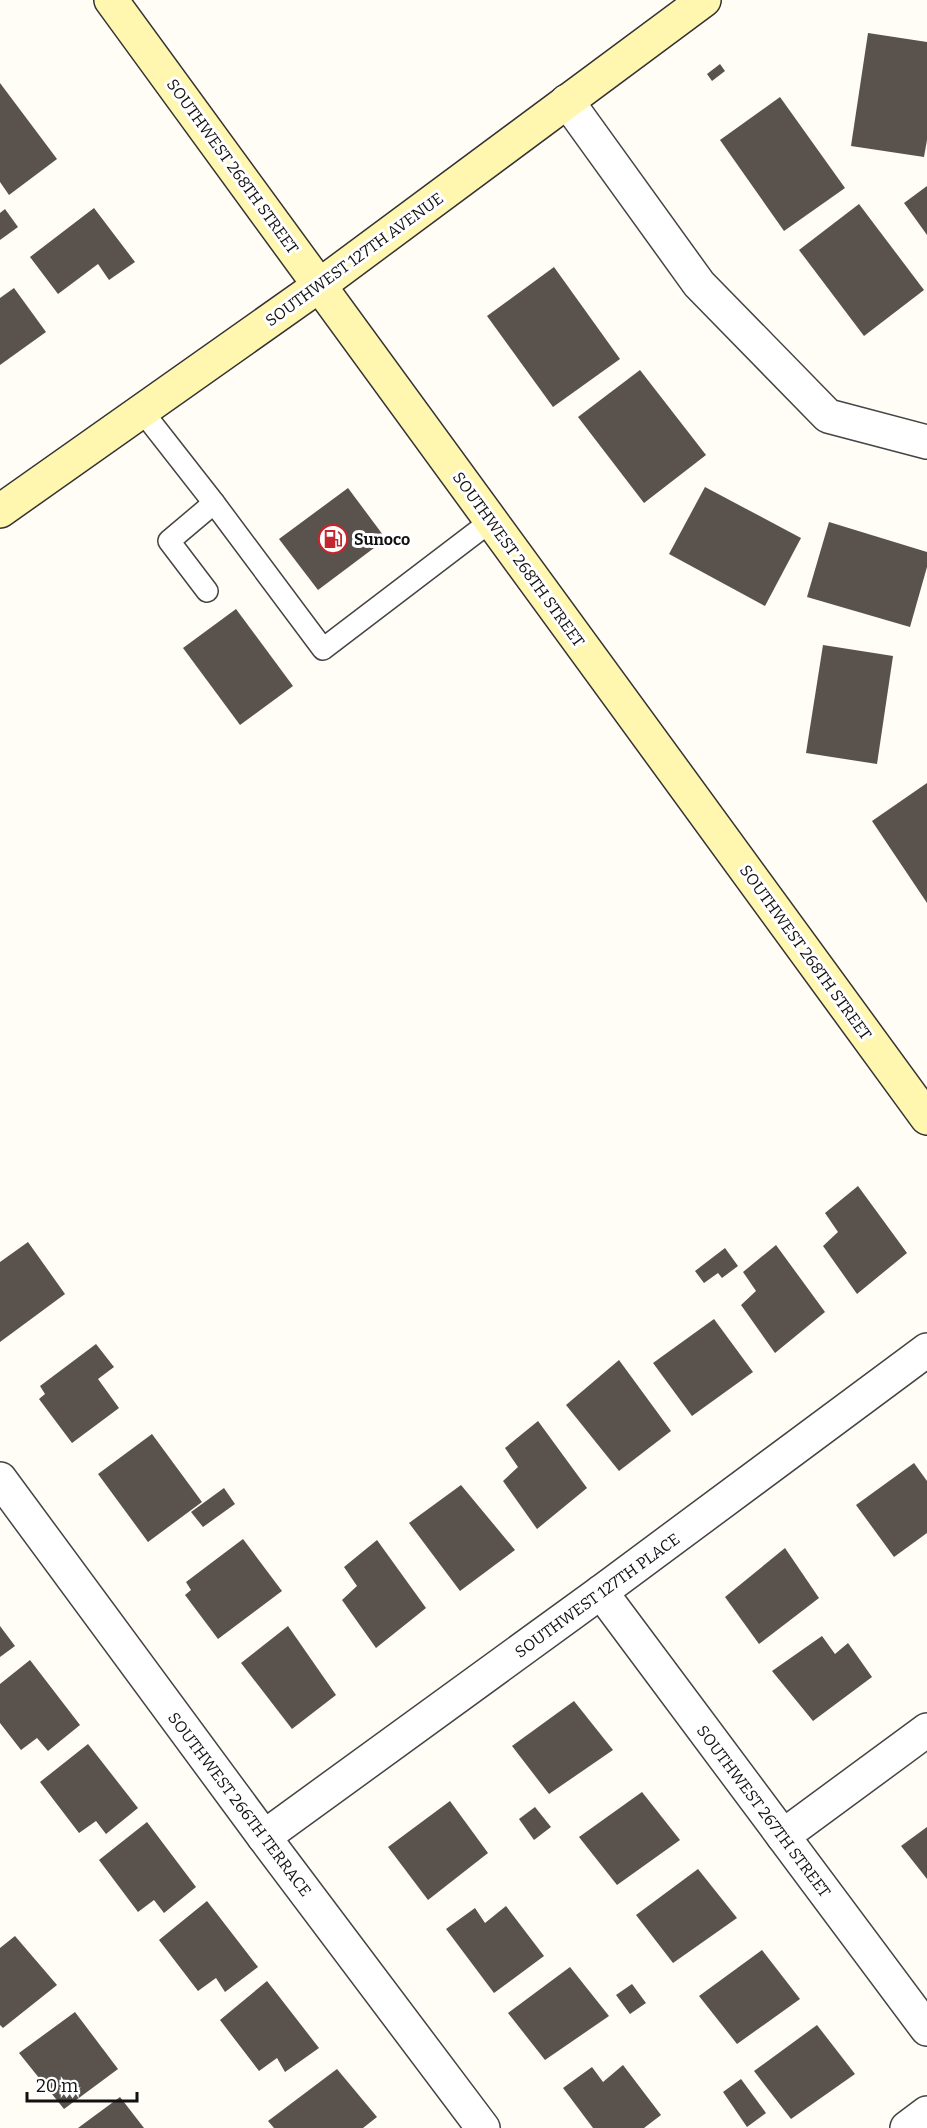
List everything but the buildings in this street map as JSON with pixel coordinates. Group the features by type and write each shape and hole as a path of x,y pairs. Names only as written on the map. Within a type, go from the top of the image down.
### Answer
{"main road":[{"name":"SOUTHWEST 268TH STREET","path":"111,0 927,1118"},
{"name":"SOUTHWEST 127TH AVENUE","path":"0,511 320,285 704,0"}],"street":[{"path":"567,101 699,284 828,416 927,442"},
{"name":"SOUTHWEST 127TH PLACE","path":"264,1837 602,1592 927,1350"},
{"name":"SOUTHWEST 266TH TERRACE","path":"0,1479 264,1837 483,2128"},
{"name":"SOUTHWEST 267TH STREET","path":"602,1592 927,2029"},
{"path":"783,1836 927,1730"},
{"path":"907,2128 927,2113"}],"lane":[{"path":"142,411 323,649 492,521"},
{"path":"207,591 169,541 214,503"}],"place":[{"name":"Sunoco","path":"333,539"}]}
